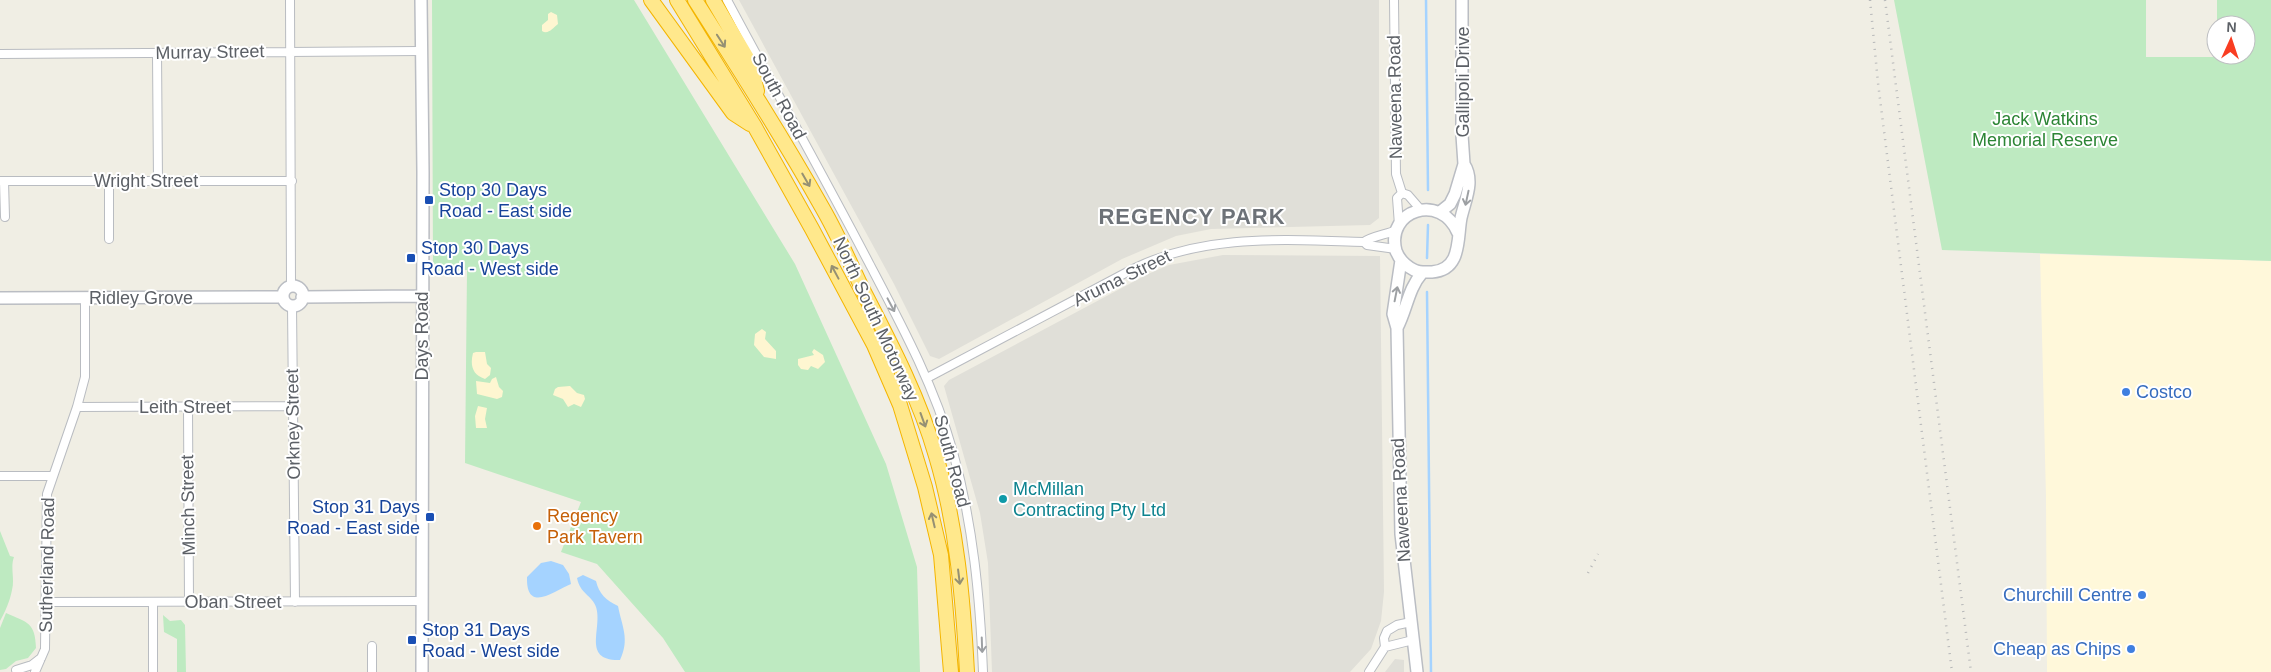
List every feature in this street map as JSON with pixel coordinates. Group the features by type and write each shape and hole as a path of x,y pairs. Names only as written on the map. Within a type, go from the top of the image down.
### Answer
{"highway":[{"path":"652,0 733,113 755,127"},
{"name":"North South Motorway","path":"677,0 755,127 812,229 874,345 900,405 925,487 941,555 951,672"},
{"name":"North South Motorway","path":"695,0 760,102 824,210 893,345 936,455 954,532 964,612 967,672"},
{"path":"713,0 750,63 760,102"}],"street":[{"path":"290,0 292,287"},
{"name":"Days Road","path":"421,0 422,672"},
{"name":"South Road","path":"727,0 832,193 927,378 953,452 970,526 976,565 983,672"},
{"name":"Naweena Road","path":"1394,0 1396,174 1402,193 1397,198 1398,228"},
{"name":"Gallipoli Drive","path":"1440,212 1450,204 1455,194 1464,164 1462,135 1462,0"},
{"name":"Murray Street","path":"0,54 420,51"},
{"path":"157,53 158,181"},
{"name":"Gallipoli Drive","path":"1458,233 1468,191 1470,173 1464,164"},
{"path":"2,181 5,217"},
{"name":"Wright Street","path":"2,181 292,181"},
{"path":"109,181 109,239"},
{"path":"1402,193 1408,195 1421,210"},
{"path":"1421,210 1440,212 1455,224 1458,233 1457,252 1453,261 1437,272 1422,272 1408,267 1398,255 1398,228 1412,213 1421,210"},
{"name":"Aruma Street","path":"1364,242 1366,239 1384,236 1398,228"},
{"name":"Aruma Street","path":"927,378 1133,269 1178,251 1211,243 1247,241 1364,242 1367,245 1398,255"},
{"name":"Naweena Road","path":"1398,255 1393,314 1397,328 1400,534 1414,640 1416,672"},
{"name":"Naweena Road","path":"1397,328 1404,314 1412,288 1422,272"},
{"path":"292,287 299,289 302,297 300,303 292,306 285,302 283,297 286,289 292,287"},
{"path":"302,297 422,296"},
{"name":"Ridley Grove","path":"0,298 283,297"},
{"name":"Sutherland Road","path":"35,672 43,657 46,642 46,519 48,494 85,377 85,298"},
{"name":"Orkney Street","path":"292,306 295,602"},
{"name":"Leith Street","path":"77,407 188,408 293,406"},
{"name":"Minch Street","path":"188,408 189,602"},
{"path":"0,476 53,476"},
{"name":"Oban Street","path":"46,602 421,601"},
{"path":"153,602 153,672"},
{"path":"1369,672 1385,647 1384,638 1387,631 1397,625 1411,622"},
{"path":"1385,647 1414,640"},
{"path":"372,646 372,672"},
{"name":"Sutherland Road","path":"16,671 32,666 43,657"}],"shaded area":[{"path":"739,0 1379,0 1379,218 1370,225 1211,229 1176,236 1122,259 939,359 930,356 894,284"},
{"path":"2040,254 2271,261 2271,672 2047,672 2046,497"},
{"path":"1223,255 1380,256 1384,592 1381,621 1371,649 1350,672 992,672 988,563 980,513 944,386 949,380 1148,274 1169,265"},
{"path":"1395,659 1404,660 1404,672 1385,672"}],"green space":[{"path":"432,0 634,0 795,264 886,464 917,567 920,672 685,672 663,638 597,564 561,552 581,502 465,463 467,270 433,271"},
{"name":"Jack Watkins Memorial Reserve","path":"1894,0 2146,0 2146,57 2206,57 2206,65 2256,65 2256,15 2217,15 2217,0 2271,0 2271,261 1942,250"},
{"path":"0,531 10,556 14,557 12,565 13,586 0,621"},
{"path":"6,613 29,624 34,633 36,648 28,658 16,661 6,669 0,670 0,628"},
{"path":"163,615 170,621 181,620 185,625 186,672 177,672 177,639 164,632"}],"sand":[{"path":"551,12 557,15 558,24 544,32 542,31 542,25 548,20 548,14"},
{"path":"762,329 766,332 765,339 776,351 776,359 764,357 754,345 755,334"},
{"path":"814,349 823,355 825,362 818,369 811,366 808,370 801,369 798,365 798,359 814,355 812,352"},
{"path":"485,352 487,364 491,368 490,375 485,379 477,375 473,369 472,357 473,353"},
{"path":"496,377 499,387 503,391 502,397 497,399 477,394 476,381 490,383"},
{"path":"570,386 577,393 584,395 585,399 581,407 574,404 568,407 563,399 553,395 558,387"},
{"path":"478,406 487,408 485,419 487,428 476,428 475,416"}],"water":[{"path":"551,561 563,565 569,574 571,584 542,597 531,595 527,577 541,563"},
{"path":"583,575 596,581 599,590 604,596 618,606 625,639 620,660 608,659 601,655 597,649 596,607 581,588 577,578"}],"waterway":[{"path":"1426,0 1428,190"},
{"path":"1427,258 1428,225"},
{"path":"1427,292 1431,672"}],"railway":[{"path":"1870,0 1878,83 1952,672"},
{"path":"1885,0 1971,672"},
{"path":"1588,573 1598,554"}],"place":[{"name":"Stop 30 Days Road - East side","path":"429,200"},
{"name":"Stop 30 Days Road - West side","path":"411,258"},
{"name":"Costco","path":"2126,392"},
{"name":"McMillan Contracting Pty Ltd","path":"1003,499"},
{"name":"Stop 31 Days Road - East side","path":"430,517"},
{"name":"Regency Park Tavern","path":"537,526"},
{"name":"Churchill Centre","path":"2142,595"},
{"name":"Stop 31 Days Road - West side","path":"412,640"},
{"name":"Cheap as Chips","path":"2131,649"}],"district":[{"name":"REGENCY PARK","path":"1192,216"}]}
